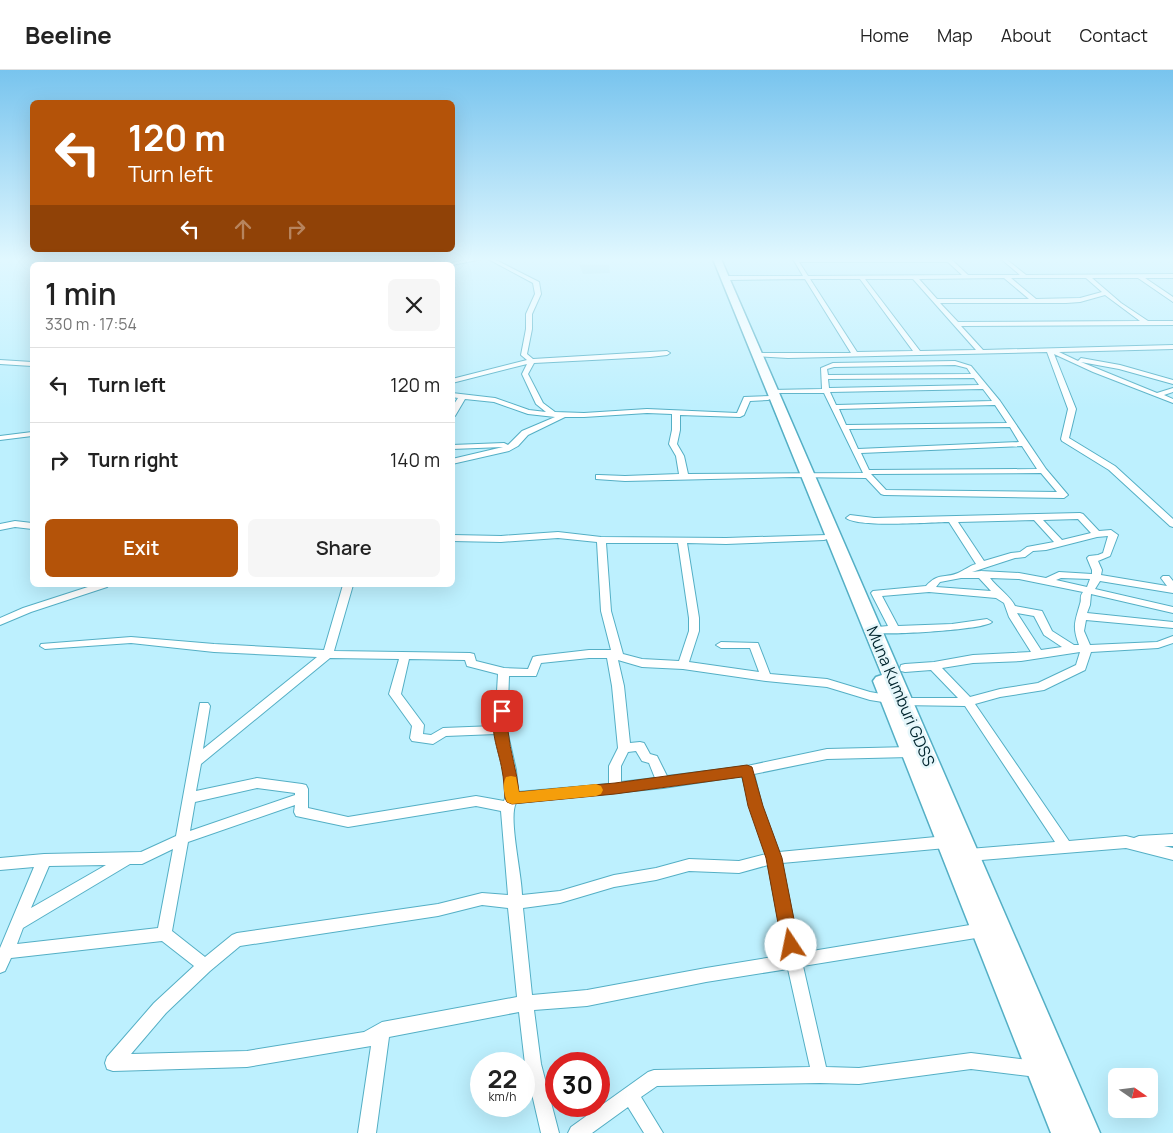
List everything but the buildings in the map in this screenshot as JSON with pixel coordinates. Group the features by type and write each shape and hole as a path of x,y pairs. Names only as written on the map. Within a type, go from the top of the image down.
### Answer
{"highway":[{"name":"Muna Kumburi GDSS","path":"733,309 872,630 896,700 910,752 1065,1133"},
{"name":"Muna Kumburi GDSS","path":"738,309 758,354 770,395"},
{"name":"Muna Kumburi GDSS","path":"803,474 824,537 896,700 969,855 1086,1133"}],"street":[{"path":"531,309 529,314 529,329 524,355 532,360"},
{"path":"826,309 855,354"},
{"path":"885,309 918,353"},
{"path":"943,309 981,351"},
{"path":"1127,309 1146,323"},
{"path":"957,324 1173,323"},
{"path":"758,354 788,356 1173,346"},
{"path":"1049,350 1095,371 1106,380 1173,401"},
{"path":"1049,350 1076,359 1120,367 1173,382"},
{"path":"1049,350 1072,409 1065,439 1112,468 1173,524"},
{"path":"455,380 532,360 579,356 634,356 667,353"},
{"path":"532,360 525,374 540,404 553,414"},
{"path":"0,362 30,364"},
{"path":"955,363 969,367 976,376 1012,424 1043,472 1064,495 884,492 867,474 826,391 824,368 832,365 955,363"},
{"path":"824,377 976,376"},
{"path":"455,396 495,400 535,413 647,412 740,415 747,399 770,395 826,391 985,387"},
{"path":"1160,396 1173,390"},
{"path":"455,409 462,397"},
{"path":"834,407 997,403"},
{"path":"525,433 526,426 540,404"},
{"path":"676,413 676,430 673,444 680,456 684,477"},
{"path":"455,461 515,444 525,433 566,414"},
{"path":"844,426 1012,424"},
{"path":"0,438 30,434"},
{"path":"455,446 515,444"},
{"path":"856,451 1025,444"},
{"path":"599,477 620,480 647,477 803,474 1043,472"},
{"path":"850,518 874,521 1080,516 1097,534"},
{"path":"1036,517 1060,543"},
{"path":"952,519 977,566 999,595 1008,602 1014,617 1037,653"},
{"path":"0,527 15,524 30,526"},
{"path":"45,646 131,640 214,648 328,654 470,657 471,663 504,672 532,673 537,660 590,654 615,655 642,662 683,665 828,683 870,696 896,700 968,702 1000,693 1040,687 1081,667 1086,649 1079,631 1086,605 1086,596 1096,577 1097,570 1092,558 1100,558 1107,554 1113,535 1111,533 1097,534 1030,549 1022,555 977,566 960,576"},
{"path":"455,538 501,539 558,535 601,540 726,541 824,537"},
{"path":"601,540 606,611 615,655 624,748 615,766 615,788"},
{"path":"682,540 694,618 694,631 683,665"},
{"path":"1047,581 1058,575 1096,577 1173,588"},
{"path":"929,588 937,580 960,576 1019,576 1173,610"},
{"path":"1166,578 1173,588"},
{"path":"0,622 27,610 98,587"},
{"path":"195,762 328,654 347,587"},
{"path":"895,629 876,593 929,588 999,595"},
{"path":"1012,609 1038,614 1048,633 1072,650"},
{"path":"1082,616 1173,625"},
{"path":"872,630 952,627 987,622"},
{"path":"904,668 1037,653 1158,645 1173,639"},
{"path":"721,645 754,645 766,676"},
{"path":"405,655 395,694 418,726 416,738 433,740 443,732 500,730"},
{"path":"934,666 968,702 1065,846"},
{"path":"504,672 500,730 510,770 510,802 507,822 516,902 516,923 533,1064 550,1133"},
{"path":"164,934 204,706"},
{"path":"624,748 640,746 646,758 653,759 663,783"},
{"path":"189,798 257,784 302,789 301,812 348,822 476,801 510,802 663,783 747,771 827,754 910,752"},
{"path":"747,771 756,806 774,858 794,962 820,1075"},
{"path":"0,864 44,860 142,858 182,839 301,798"},
{"path":"969,855 1065,846 1173,840"},
{"path":"946,842 774,858 739,867 690,865 656,874 614,881 560,897 516,902 482,899 438,910 237,940 205,966 160,1008 113,1063 247,1059 367,1040 382,1030 526,1003 587,998 706,975 982,930"},
{"path":"1126,842 1173,854"},
{"path":"18,923 129,857"},
{"path":"3,959 44,860"},
{"path":"3,959 164,934 205,966"},
{"path":"367,1133 382,1030"},
{"path":"577,1133 654,1078 859,1076 971,1062 1039,1070"},
{"path":"630,1095 654,1133"}],"slow traffic":[{"path":"511,781 512,798 596,790"}],"route":[{"path":"502,711 500,730 510,770 512,798 663,783 747,771 756,806 774,858 791,945"}]}
